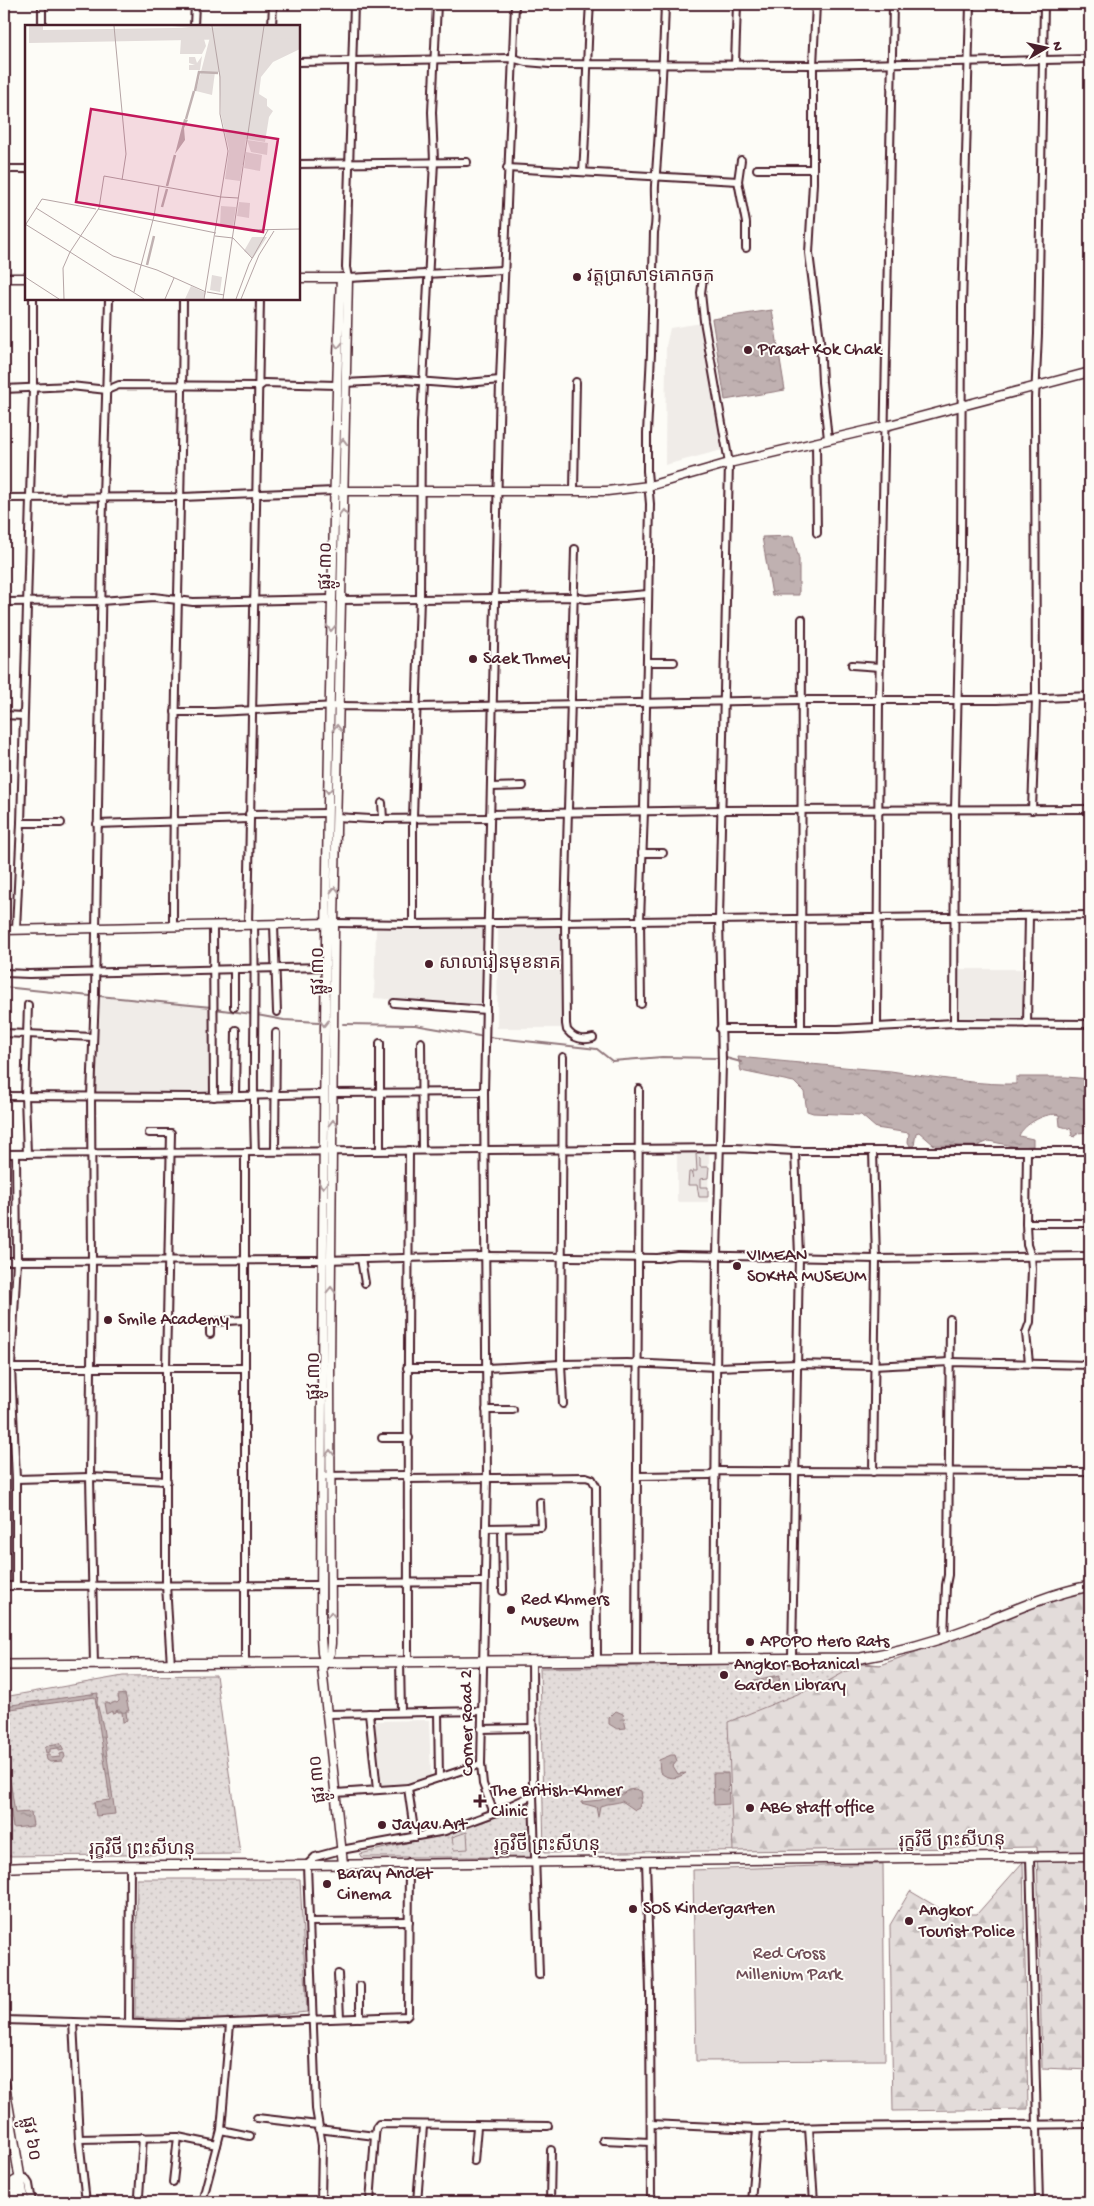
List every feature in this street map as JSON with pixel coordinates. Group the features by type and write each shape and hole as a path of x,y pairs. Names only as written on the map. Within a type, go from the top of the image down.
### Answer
{"main road":[{"path":"4,1665 171,1665 245,1662 532,1661 792,1657 861,1658 944,1637 1054,1596 1090,1586"},
{"name":"ផ្លូវ ៦០","path":"4,2082 24,2202"}],"street":[{"path":"42,4 42,25"},
{"path":"194,25 195,4"},
{"path":"272,25 273,4"},
{"path":"344,278 346,267 354,4"},
{"path":"413,924 413,818 420,598 421,424 434,161 432,112 437,4"},
{"name":"Corner Road 2","path":"494,1813 483,1784 481,1764 487,1478 484,1092 503,270 515,4"},
{"path":"583,172 590,4"},
{"path":"641,1004 640,920 648,594 649,486 647,433 654,232 656,224 656,177 665,4"},
{"path":"736,64 737,4"},
{"path":"816,4 813,64 813,169 809,252 820,340 828,439"},
{"path":"877,1026 879,700 886,426 891,63 894,4"},
{"path":"954,1023 955,810 961,552 961,406 970,4"},
{"path":"1032,810 1036,699 1036,385 1044,4"},
{"path":"300,62 512,58 526,62 586,64 813,64 1090,59"},
{"path":"741,160 738,181 746,223 746,248"},
{"path":"300,164 467,162"},
{"path":"4,168 25,169"},
{"path":"507,168 738,181"},
{"path":"757,169 813,169"},
{"path":"300,278 344,278 503,270"},
{"path":"4,278 25,278"},
{"name":"ផ្លូវ ៣០","path":"342,1864 322,1668 330,1653 336,817 332,599 345,383 344,278"},
{"name":"ផ្លូវ ៣០","path":"325,1662 322,1653 321,1476 325,924 328,812 341,600 336,385 344,278"},
{"path":"703,278 701,285 704,321 728,459 719,918 722,1064 717,1255 714,1658"},
{"path":"16,929 21,823 33,300"},
{"path":"94,1664 90,1477 91,1097 103,497 109,300"},
{"path":"173,926 175,712 182,497 183,300"},
{"path":"255,1152 253,1096 255,968 251,925 249,816 260,386 260,300"},
{"path":"4,498 182,497 339,491 607,491 649,486 728,459 886,426 1090,372"},
{"path":"345,383 404,380 456,384 500,380"},
{"path":"574,490 576,382"},
{"path":"4,389 71,386 107,390 119,385 260,386 264,383 336,385"},
{"path":"816,442 818,533"},
{"path":"575,550 565,921 567,1030 570,1034 584,1040 593,1038"},
{"path":"341,600 573,597 586,599 648,594"},
{"path":"4,602 101,601 154,597 179,600 254,601 332,599"},
{"path":"801,1029 802,619"},
{"path":"647,662 674,662"},
{"path":"852,665 880,667"},
{"path":"175,712 334,706 417,707 724,701 1036,699 1090,696"},
{"path":"4,714 23,716"},
{"path":"491,787 524,786"},
{"path":"382,803 383,819"},
{"path":"336,817 383,819 644,810 1090,809"},
{"path":"97,824 328,812"},
{"path":"21,823 61,824"},
{"path":"642,854 664,854"},
{"path":"4,930 274,924 488,923 719,918 877,919 1090,915"},
{"path":"1028,1024 1029,916"},
{"path":"274,924 277,1012"},
{"path":"213,926 214,1097"},
{"path":"4,973 325,967"},
{"path":"234,969 234,1007"},
{"path":"394,1003 486,1010"},
{"path":"27,1154 25,1096 28,1005"},
{"path":"720,1029 801,1029 954,1023 1090,1024"},
{"path":"235,1096 236,1030"},
{"path":"4,1033 93,1037"},
{"path":"275,1151 276,1033"},
{"path":"421,1042 422,1150"},
{"path":"380,1043 380,1149"},
{"path":"562,1057 561,1364 563,1404"},
{"path":"636,1659 639,1090"},
{"path":"333,1093 484,1092"},
{"path":"4,1096 214,1097 323,1094"},
{"path":"149,1133 171,1133 166,1260 166,1585 171,1665"},
{"path":"4,1154 380,1149 762,1148 873,1151 1090,1151"},
{"path":"401,1712 407,1582 409,1438 407,1308 409,1257 407,1218 409,1150"},
{"path":"792,1657 797,1471 799,1256 795,1150"},
{"path":"873,1151 876,1258 873,1472"},
{"path":"1027,1151 1026,1223 1027,1245 1031,1256 1030,1322 1026,1333 1028,1363"},
{"path":"245,1152 243,1260 245,1662"},
{"path":"16,1154 17,1262 7,1368 16,1479 16,1586"},
{"path":"1026,1223 1090,1223"},
{"path":"4,1261 323,1260 486,1256 637,1258 717,1255 876,1258 1090,1256"},
{"path":"361,1259 365,1283"},
{"path":"944,1637 948,1575 950,1319"},
{"path":"210,1334 212,1322 243,1320"},
{"path":"407,1368 486,1368 561,1364 716,1367 798,1364 873,1366 950,1362 1090,1365"},
{"path":"7,1368 243,1368"},
{"path":"486,1410 513,1410"},
{"path":"382,1438 409,1438"},
{"path":"638,1476 710,1475 716,1471 1090,1472"},
{"path":"321,1476 586,1477 592,1479 596,1486 597,1660"},
{"path":"16,1479 90,1477 167,1481"},
{"path":"486,1528 541,1527 540,1502"},
{"path":"502,1528 503,1591"},
{"path":"331,1583 484,1582"},
{"path":"4,1586 322,1585"},
{"path":"532,1661 533,1795 539,1975"},
{"path":"327,1714 481,1711"},
{"path":"438,1712 439,1778"},
{"path":"369,1713 377,1790"},
{"path":"481,1729 533,1728"},
{"path":"336,1793 408,1788 481,1764"},
{"path":"408,1788 416,1837"},
{"path":"321,2202 322,2144 318,2127 312,2019 307,1865 315,1857 341,1850 445,1831 494,1813 533,1795"},
{"name":"រុក្ខវិថី ព្រះសីហនុ","path":"4,1868 130,1865 307,1865 409,1862 1090,1856"},
{"path":"1030,1857 1039,2202"},
{"path":"646,1861 651,2202"},
{"path":"4,2020 179,2026 407,2015 409,1862"},
{"path":"129,2023 130,1865"},
{"path":"309,1922 409,1921"},
{"path":"338,1974 340,2018"},
{"path":"360,1986 360,2018"},
{"path":"73,2022 79,2139 86,2202"},
{"path":"202,2202 221,2130 230,2024"},
{"path":"257,2118 375,2136"},
{"path":"370,2202 375,2136 376,2128 379,2124 477,2127 501,2125 548,2126"},
{"path":"651,2124 758,2129 1090,2124"},
{"path":"417,2202 422,2126"},
{"path":"474,2161 477,2127"},
{"path":"809,2128 812,2152 811,2180 814,2202"},
{"path":"751,2202 758,2129"},
{"path":"221,2130 250,2136"},
{"path":"139,2196 142,2137"},
{"path":"79,2139 178,2137 217,2145"},
{"path":"173,2182 178,2137"},
{"path":"603,2140 650,2142"},
{"path":"550,2202 551,2150"},
{"path":"16,2202 13,2182 20,2178 25,2178 29,2184 32,2202"}],"shaded area":[{"path":"702,323 726,449 665,465 666,346 670,328"},
{"path":"562,924 561,1028 497,1028 498,925"},
{"name":"សាលារៀនមុខនាគ","path":"484,928 483,1006 374,998 376,929"},
{"path":"956,969 1027,969 1026,1023 956,1022"},
{"path":"98,997 215,1006 216,1095 95,1094"},
{"path":"677,1153 709,1153 708,1202 677,1202"},
{"path":"429,1720 431,1777 410,1783 379,1785 375,1721"}],"green space":[{"path":"696,1154 700,1158 700,1167 709,1167 708,1178 700,1179 700,1187 708,1187 708,1197 699,1197 697,1185 688,1185 689,1172 691,1172 693,1178 693,1171 697,1171"},
{"path":"1090,1586 1090,2070 1042,2068 1037,1847 733,1851 728,1722 825,1683 859,1664 880,1665 943,1642 966,1629"},
{"path":"943,1642 947,1848 544,1853 540,1668 858,1662 880,1665"},
{"path":"216,1675 240,1854 4,1856 4,1697 123,1676"},
{"path":"531,1801 533,1857 361,1857 360,1854 419,1840 477,1823"},
{"path":"467,1832 468,1849 454,1850 452,1837"},
{"path":"1023,1862 1028,2109 893,2111 890,1925 910,1891 949,1914 977,1914"},
{"name":"Red Cross Millenium Park","path":"883,1864 885,2060 696,2061 693,1870"},
{"path":"137,1879 300,1879 307,2012 230,2020 135,2018"}],"water":[{"path":"772,310 785,390 725,400 712,319"},
{"path":"793,536 799,559 799,595 772,595 762,537"},
{"path":"738,1057 891,1071 991,1084 1016,1084 1016,1077 1090,1079 1090,1132 1077,1133 1075,1137 1072,1136 1071,1129 1060,1126 1059,1115 1054,1114 1036,1120 1021,1131 1019,1136 1033,1139 1033,1146 1017,1147 989,1141 977,1146 934,1145 919,1132 916,1133 914,1146 910,1146 908,1142 909,1133 876,1128 861,1115 813,1113 807,1111 804,1092 794,1082 741,1071"},
{"path":"780,1675 779,1682 760,1688 752,1686 754,1680"},
{"path":"98,1693 97,1703 103,1727 115,1814 96,1816 94,1802 110,1800 95,1697 4,1710 4,1706"},
{"path":"125,1694 129,1711 126,1711 127,1721 123,1722 122,1712 117,1710 116,1712 112,1713 112,1711 106,1714 104,1703 109,1705 117,1703 119,1701 118,1695"},
{"path":"616,1711 623,1714 626,1728 617,1729 609,1724 609,1718"},
{"path":"4,1738 15,1813 31,1812 33,1826 13,1828 4,1762"},
{"path":"60,1743 64,1750 59,1751 59,1748 50,1749 50,1752 46,1753 45,1748 49,1745"},
{"path":"64,1753 65,1757 62,1761 50,1762 47,1760 46,1755 50,1755 51,1758 60,1757 60,1754"},
{"path":"675,1755 677,1761 673,1766 678,1774 686,1773 673,1778 660,1772 659,1760"},
{"path":"713,1773 728,1773 729,1804 714,1805"},
{"path":"635,1789 641,1791 642,1797 639,1808 635,1810 622,1801 600,1806 598,1817 596,1807 581,1803 601,1800 614,1793 621,1795 628,1790"}],"waterway":[{"path":"4,987 90,996"},
{"path":"99,996 211,1007"},
{"path":"215,1009 252,1014"},
{"path":"257,1015 284,1020 319,1022"},
{"path":"343,1024 415,1025 479,1036 597,1049 612,1061 662,1057 717,1058"},
{"path":"726,1058 741,1062"}],"place":[{"name":"វត្តប្រាសាទគោកចក","path":"577,277"},
{"name":"Prasat Kok Chak","path":"748,350"},
{"name":"Saek Thmey","path":"473,659"},
{"name":"សាលារៀនមុខនាគ","path":"429,964"},
{"name":"VIMEAN SOKHA MUSEUM","path":"737,1266"},
{"name":"Smile Academy","path":"108,1320"},
{"name":"Red Khmers Museum","path":"511,1610"},
{"name":"APOPO Hero Rats","path":"750,1642"},
{"name":"Angkor Botanical Garden Library","path":"724,1675"},
{"name":"The British-Khmer Clinic","path":"480,1801"},
{"name":"ABG staff office","path":"750,1808"},
{"name":"Jayav Art","path":"382,1825"},
{"name":"Baray Andet Cinema","path":"327,1884"},
{"name":"SOS Kindergarten","path":"633,1909"},
{"name":"Angkor Tourist Police","path":"909,1921"}]}
